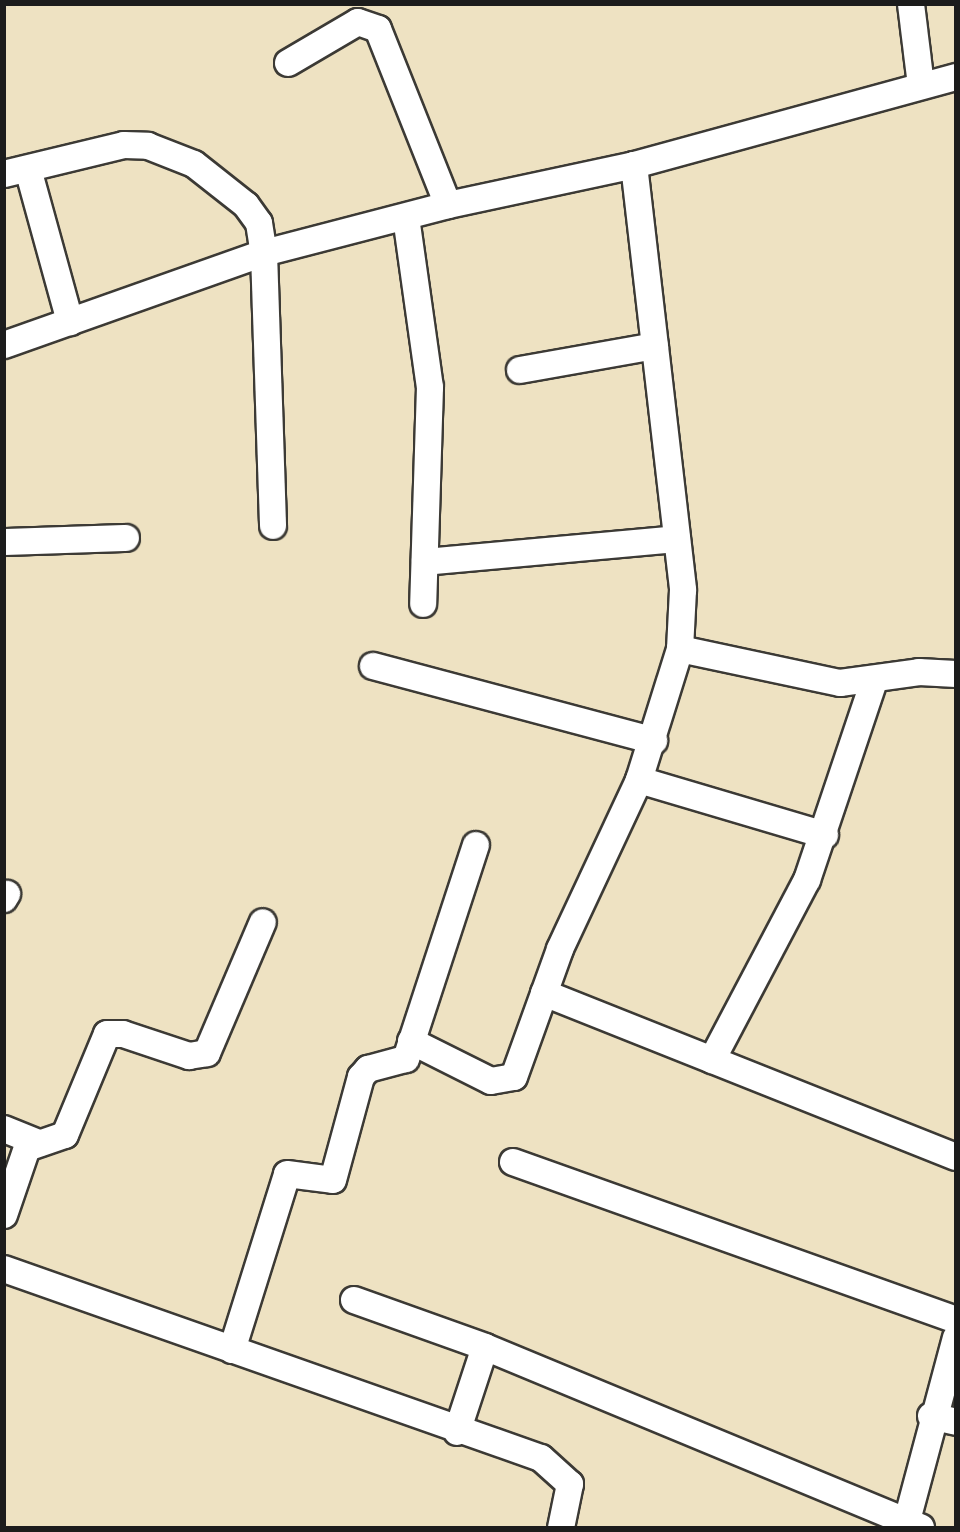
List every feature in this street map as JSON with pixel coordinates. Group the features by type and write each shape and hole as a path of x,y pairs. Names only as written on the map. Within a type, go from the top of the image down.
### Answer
{"street":[{"path":"911,4 921,85"},
{"path":"288,63 358,22 378,29 448,205"},
{"path":"4,345 264,253 448,205 634,165 956,77"},
{"path":"70,322 16,171 124,145 171,153 246,205 259,223 264,253 273,526"},
{"path":"411,1041 503,1082 520,1065 544,993 639,780 654,741 680,649 683,590 634,165"},
{"path":"405,217 430,387 423,604"},
{"path":"520,370 655,346"},
{"path":"4,542 126,538"},
{"path":"425,562 677,539"},
{"path":"680,649 820,680 874,681 919,672 956,675"},
{"path":"373,666 654,741"},
{"path":"712,1060 807,880 825,835 874,681"},
{"path":"639,780 825,835"},
{"path":"232,1350 287,1174 333,1180 361,1077 368,1069 399,1065 411,1041 476,845"},
{"path":"4,1129 39,1143 51,1143 65,1135 107,1034 123,1034 189,1056 207,1053 263,922"},
{"path":"544,993 956,1157"},
{"path":"4,1215 27,1148 39,1143"},
{"path":"513,1162 956,1320"},
{"path":"4,1269 457,1432 541,1458 558,1469 570,1484 561,1527"},
{"path":"354,1300 485,1347 911,1526 943,1419 956,1338"},
{"path":"457,1432 485,1347"}]}
